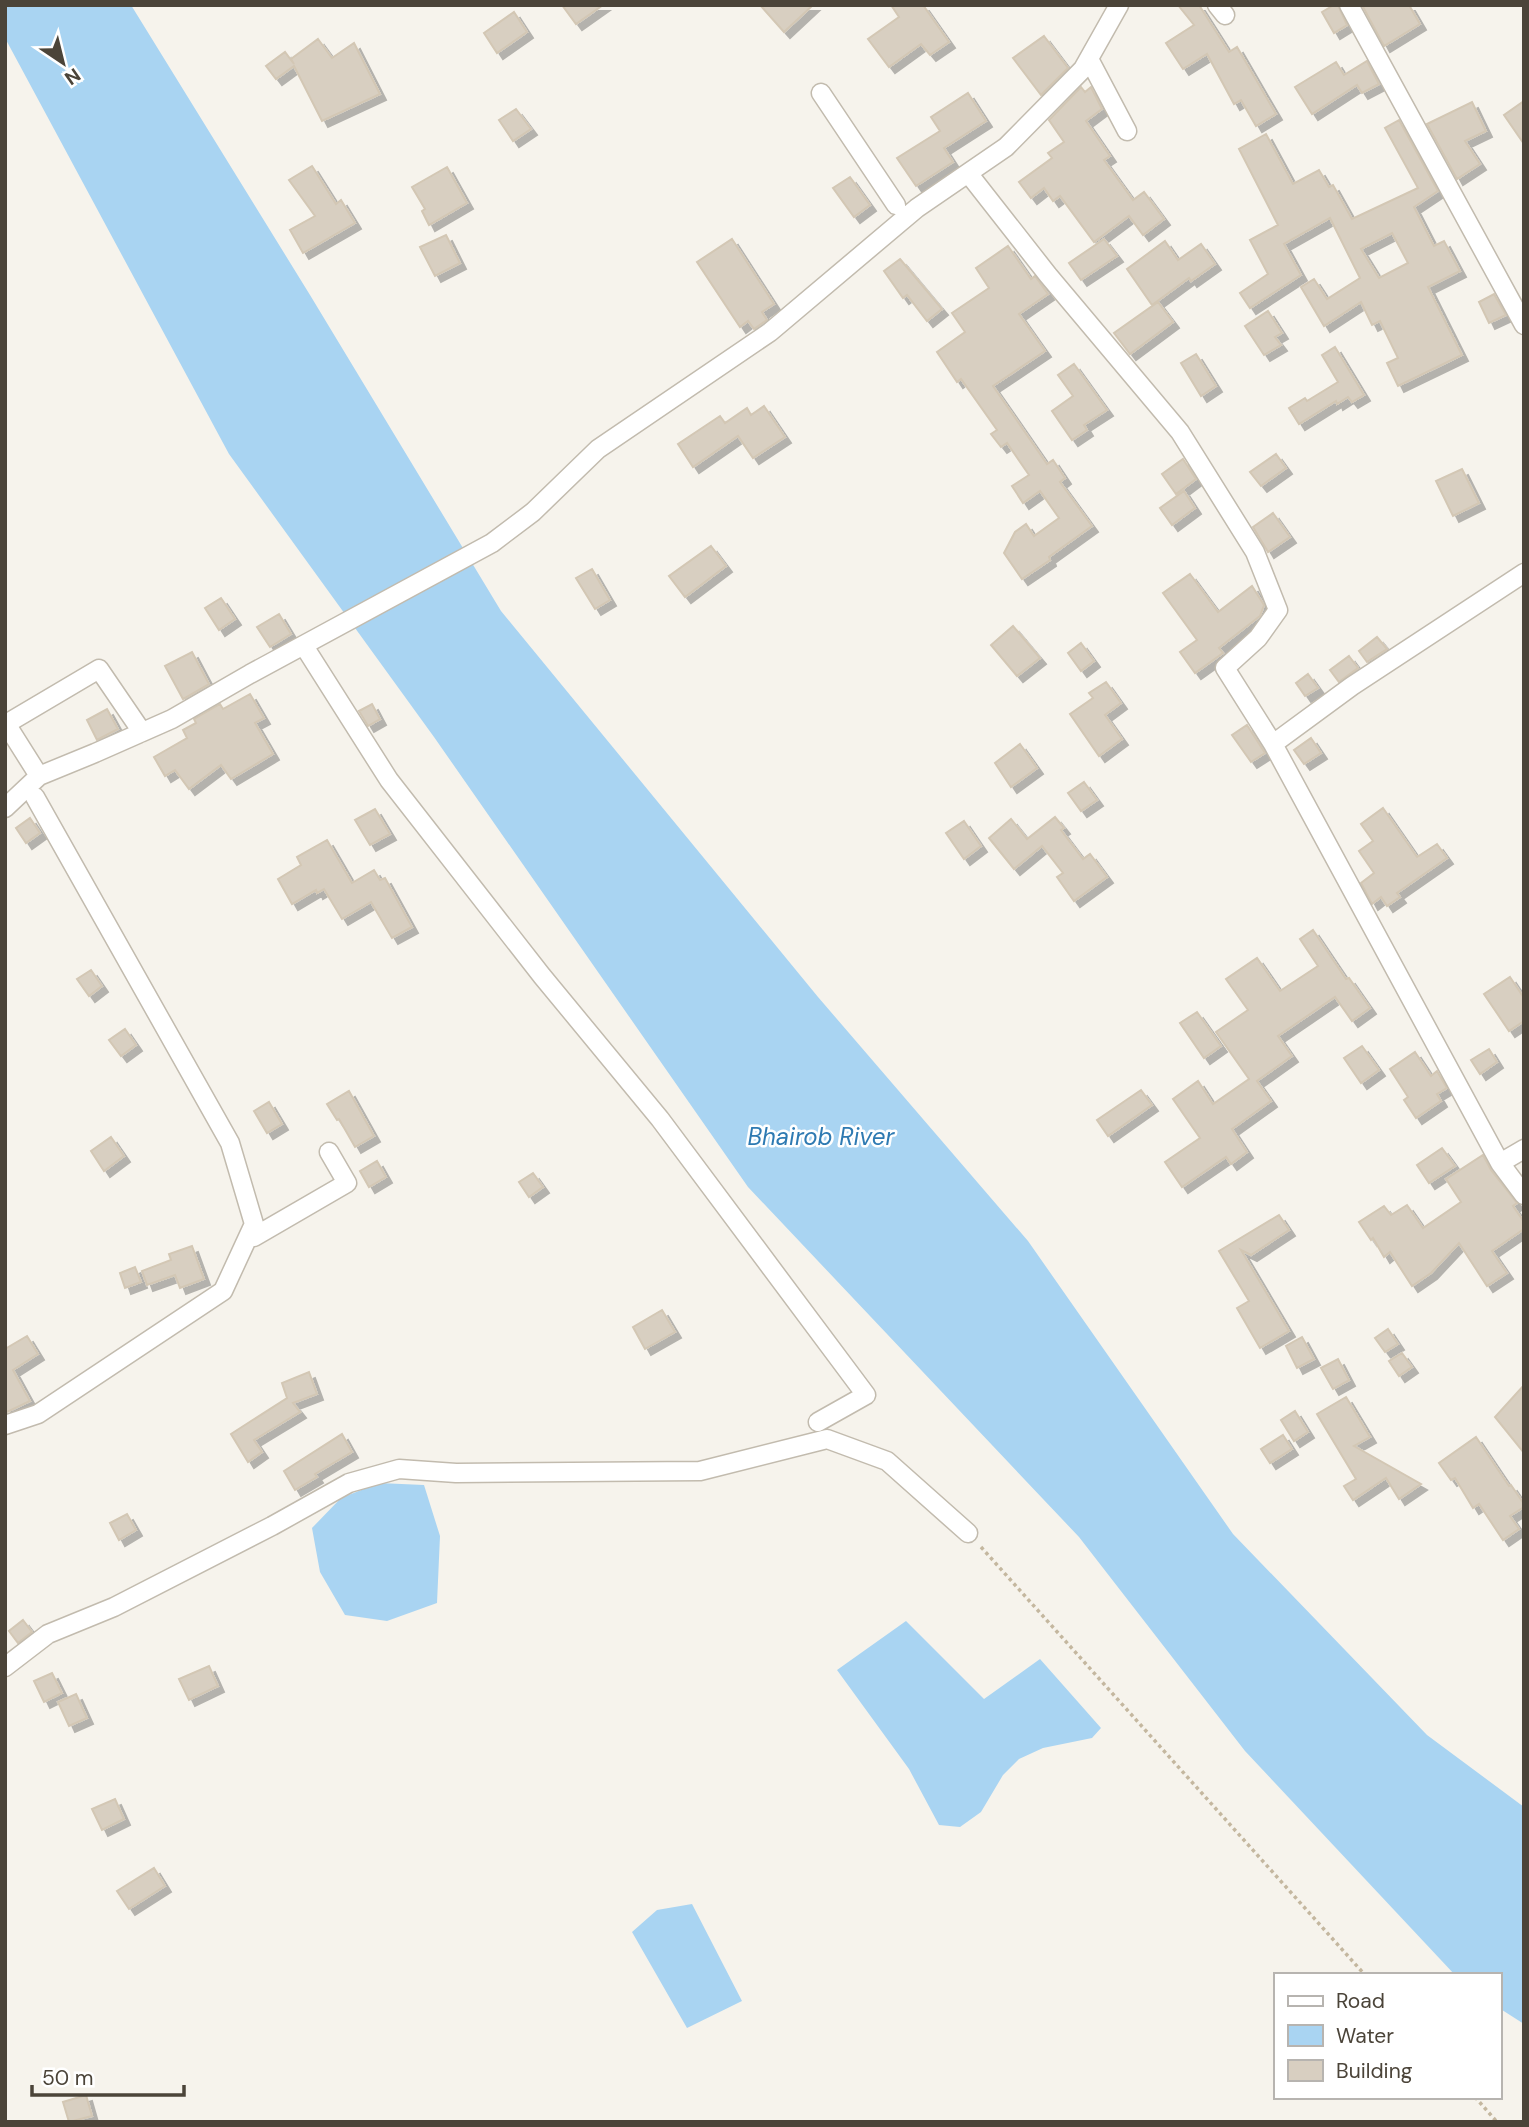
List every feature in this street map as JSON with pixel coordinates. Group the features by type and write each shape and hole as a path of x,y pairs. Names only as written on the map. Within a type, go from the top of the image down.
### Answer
{"street":[{"path":"5,808 39,776 172,719 492,544 533,512 598,449 770,332 917,208 1006,147 1083,69 1119,5"},
{"path":"1349,5 1524,325"},
{"path":"1089,59 1128,131"},
{"path":"821,93 896,205"},
{"path":"968,173 1048,275 1180,432 1255,552 1278,610 1258,638 1225,668 1273,744 1500,1163 1524,1195"},
{"path":"1273,744 1352,686 1524,573"},
{"path":"304,646 389,780 542,976 660,1119 866,1395 818,1422"},
{"path":"39,776 6,723 99,669 142,732"},
{"path":"5,1425 38,1414 223,1291 254,1224 230,1143 35,797"},
{"path":"1500,1163 1524,1149"},
{"path":"254,1237 347,1183 329,1152"},
{"path":"5,1667 48,1634 114,1608 349,1483 399,1469 456,1473 700,1471 827,1439 887,1461 968,1532"}],"path":[{"path":"968,1532 1363,1973"},
{"path":"1477,2099 1497,2122"}],"water":[{"name":"Bhairob River","path":"5,5 131,5 501,611 818,997 1028,1241 1233,1534 1427,1735 1524,1807 1524,2024 1501,2009 1501,1973 1453,1973 1245,1751 1079,1537 748,1187 434,737 229,454 5,38"},
{"path":"379,1483 424,1485 440,1536 437,1603 387,1621 345,1615 320,1572 312,1528 341,1498"},
{"path":"906,1621 984,1699 1040,1659 1101,1728 1092,1738 1043,1748 1019,1759 1003,1775 981,1812 960,1827 939,1825 909,1769 837,1670"},
{"path":"692,1904 742,2001 687,2028 632,1932 657,1910"}],"building":[{"path":"562,5 603,5 576,24"},
{"path":"760,5 813,5 784,32"},
{"path":"891,5 923,5 949,42 930,55 921,44 889,67 868,39 899,17"},
{"path":"1178,5 1199,5 1229,52 1237,47 1276,114 1256,126 1241,100 1234,104 1207,54 1183,69 1166,43 1194,25"},
{"path":"1338,5 1347,25 1334,33 1322,12"},
{"path":"1362,5 1409,5 1420,24 1384,46"},
{"path":"514,12 527,32 497,53 484,33"},
{"path":"1044,36 1068,68 1041,95 1013,58"},
{"path":"318,39 332,58 354,43 380,94 322,121 294,66 276,79 266,66 285,52 294,64 291,59"},
{"path":"1367,61 1379,84 1362,93 1357,85 1312,114 1295,87 1336,62 1344,75"},
{"path":"1081,87 1085,92 1091,87 1102,109 1086,121 1110,156 1104,160 1133,200 1144,192 1164,219 1143,235 1129,216 1094,242 1060,196 1053,201 1044,188 1031,198 1019,182 1052,158 1048,153 1064,142 1049,120"},
{"path":"968,93 986,121 944,148 953,162 916,186 897,158 940,131 931,117"},
{"path":"1524,101 1524,144 1504,115"},
{"path":"1472,102 1486,131 1465,141 1480,164 1457,179 1427,124"},
{"path":"516,109 531,129 513,141 499,120"},
{"path":"1399,120 1438,191 1414,207 1434,246 1444,241 1460,271 1428,287 1462,355 1398,386 1387,363 1398,358 1380,321 1372,325 1361,302 1324,326 1301,287 1314,279 1327,299 1360,278 1330,218 1284,244 1301,275 1250,308 1240,293 1268,274 1250,240 1278,225 1239,149 1266,134 1293,184 1319,170 1329,187 1333,185 1352,219 1418,188 1385,128","holes":["1392,233 1408,263 1379,278 1361,249"]},
{"path":"312,166 336,204 341,200 355,223 303,253 290,230 315,216 289,180"},
{"path":"447,167 467,203 429,225 422,211 425,209 412,187"},
{"path":"850,177 870,205 854,217 833,188"},
{"path":"446,235 460,263 435,276 420,247"},
{"path":"732,239 774,304 762,312 767,320 754,329 748,321 740,327 697,262"},
{"path":"1104,239 1117,256 1081,280 1069,263"},
{"path":"1165,241 1178,260 1201,244 1215,264 1191,281 1189,278 1152,305 1127,269"},
{"path":"1008,246 1031,279 1035,276 1048,294 1019,314 1045,351 993,386 1047,464 1053,460 1065,478 1060,482 1092,526 1022,579 1004,553 1015,532 1026,524 1034,536 1059,518 1040,491 1023,503 1012,486 1029,475 1007,443 1001,447 991,434 997,430 961,379 957,382 937,352 965,332 952,313 989,288 976,268"},
{"path":"900,259 942,309 927,321 907,295 903,298 884,271"},
{"path":"1494,294 1506,315 1489,323 1479,302"},
{"path":"1158,302 1173,322 1130,354 1114,333"},
{"path":"1268,311 1282,333 1275,337 1281,345 1264,355 1245,326"},
{"path":"1335,347 1364,395 1352,402 1348,397 1337,404 1336,401 1299,424 1289,408 1305,398 1307,401 1338,382 1322,355"},
{"path":"1196,354 1216,386 1201,396 1181,363"},
{"path":"1074,364 1107,410 1084,425 1087,430 1072,440 1052,411 1073,396 1058,375"},
{"path":"764,406 785,437 753,458 738,436 693,467 678,444 720,416 725,423 747,408 751,415"},
{"path":"1276,454 1286,468 1261,486 1250,472"},
{"path":"1183,459 1196,479 1176,494 1162,474"},
{"path":"1462,469 1479,503 1453,516 1436,481"},
{"path":"1184,491 1195,508 1172,525 1160,508"},
{"path":"1273,513 1290,537 1268,552 1253,527"},
{"path":"711,546 726,566 685,597 669,576"},
{"path":"592,569 610,600 595,609 576,578"},
{"path":"1190,574 1218,612 1252,586 1264,605 1260,616 1219,648 1223,653 1195,673 1180,652 1197,640 1163,593"},
{"path":"221,598 235,619 219,630 205,608"},
{"path":"279,614 291,634 270,647 257,627"},
{"path":"1013,626 1040,658 1017,676 991,645"},
{"path":"1377,637 1387,649 1367,662 1359,651"},
{"path":"1081,643 1094,661 1081,671 1068,653"},
{"path":"192,652 209,684 183,699 165,666"},
{"path":"1349,656 1358,668 1339,682 1330,670"},
{"path":"1308,674 1318,688 1305,696 1296,683"},
{"path":"1106,682 1121,703 1105,715 1122,739 1099,756 1070,714 1093,698 1089,693"},
{"path":"250,694 264,718 255,723 273,754 231,779 221,765 189,789 175,770 165,776 154,757 187,738 183,730 196,723 194,719 220,704 223,709"},
{"path":"372,704 380,719 368,726 359,711"},
{"path":"107,709 118,729 97,740 87,720"},
{"path":"1247,725 1265,753 1251,762 1232,735"},
{"path":"1311,738 1321,753 1304,764 1294,750"},
{"path":"1020,744 1037,768 1011,787 995,763"},
{"path":"1084,782 1097,800 1081,811 1068,793"},
{"path":"1383,808 1417,857 1437,844 1447,858 1397,893 1400,897 1387,906 1381,897 1372,904 1361,883 1374,873 1359,851 1373,841 1361,824"},
{"path":"375,809 390,834 370,845 355,820"},
{"path":"1055,817 1064,828 1061,830 1083,859 1090,854 1107,877 1074,901 1057,877 1063,873 1042,846 1014,869 989,838 1011,819 1027,839"},
{"path":"30,818 40,833 26,843 16,828"},
{"path":"964,821 981,846 964,859 946,833"},
{"path":"327,840 352,883 374,870 380,880 385,878 412,927 392,938 371,902 342,919 324,889 317,893 316,890 292,904 278,879 301,865 297,857"},
{"path":"1313,930 1346,979 1349,978 1370,1008 1352,1021 1335,997 1278,1036 1292,1056 1257,1081 1271,1101 1232,1129 1247,1152 1231,1164 1226,1157 1182,1187 1165,1162 1200,1138 1173,1099 1198,1081 1213,1104 1249,1079 1216,1032 1248,1010 1226,979 1257,958 1280,991 1318,966 1300,939"},
{"path":"91,970 102,986 89,996 77,979"},
{"path":"1510,977 1524,998 1524,1021 1509,1031 1484,994"},
{"path":"1197,1012 1221,1046 1204,1058 1180,1023"},
{"path":"125,1029 136,1045 121,1056 109,1040"},
{"path":"1362,1046 1379,1070 1361,1083 1344,1058"},
{"path":"1489,1049 1497,1062 1480,1074 1471,1060"},
{"path":"1415,1052 1431,1076 1437,1071 1447,1088 1437,1094 1441,1101 1416,1118 1404,1100 1408,1097 1390,1069"},
{"path":"1141,1090 1152,1105 1108,1136 1097,1120"},
{"path":"349,1091 374,1136 355,1147 327,1104"},
{"path":"269,1102 282,1124 267,1133 254,1111"},
{"path":"111,1137 124,1156 104,1171 91,1151"},
{"path":"1442,1148 1455,1166 1429,1183 1417,1165"},
{"path":"1483,1155 1491,1170 1517,1203 1513,1206 1524,1222 1524,1229 1492,1251 1507,1273 1487,1286 1459,1243 1431,1273 1412,1286 1390,1252 1384,1257 1359,1222 1384,1206 1391,1215 1407,1205 1423,1228 1461,1202 1446,1179"},
{"path":"377,1161 386,1177 369,1187 360,1171"},
{"path":"533,1173 543,1187 529,1197 519,1182"},
{"path":"1279,1215 1289,1230 1251,1255 1241,1250 1289,1331 1260,1348 1237,1308 1249,1301 1219,1251"},
{"path":"192,1246 204,1279 180,1288 175,1275 147,1285 142,1271 171,1260 169,1254"},
{"path":"135,1267 141,1282 125,1288 120,1273"},
{"path":"662,1310 675,1332 645,1349 633,1327"},
{"path":"1388,1329 1398,1344 1385,1352 1375,1338"},
{"path":"27,1336 38,1354 13,1370 30,1401 5,1413 5,1349"},
{"path":"1302,1337 1314,1359 1297,1368 1286,1346"},
{"path":"1402,1353 1412,1367 1399,1376 1389,1361"},
{"path":"1338,1359 1349,1380 1333,1389 1321,1368"},
{"path":"309,1372 317,1394 293,1403 300,1412 254,1440 262,1452 248,1462 231,1434 287,1398 282,1383"},
{"path":"1524,1385 1524,1453 1495,1417"},
{"path":"1346,1397 1370,1437 1354,1446 1421,1484 1399,1499 1386,1478 1353,1500 1344,1486 1356,1479 1317,1414"},
{"path":"1295,1411 1308,1432 1294,1441 1281,1420"},
{"path":"342,1434 352,1452 315,1474 317,1477 295,1490 284,1471"},
{"path":"1283,1435 1292,1449 1270,1463 1261,1449"},
{"path":"1476,1437 1524,1504 1524,1507 1510,1516 1519,1529 1503,1540 1479,1504 1473,1508 1455,1478 1451,1480 1439,1463"},
{"path":"127,1514 136,1530 119,1540 110,1523"},
{"path":"23,1620 32,1632 18,1643 9,1631"},
{"path":"209,1666 218,1686 189,1700 179,1679"},
{"path":"52,1673 62,1693 44,1702 34,1681"},
{"path":"76,1694 87,1718 69,1726 58,1702"},
{"path":"115,1799 124,1819 102,1830 92,1809"},
{"path":"154,1868 165,1886 129,1909 117,1891"},
{"path":"86,2095 92,2116 69,2122 63,2102"}]}
